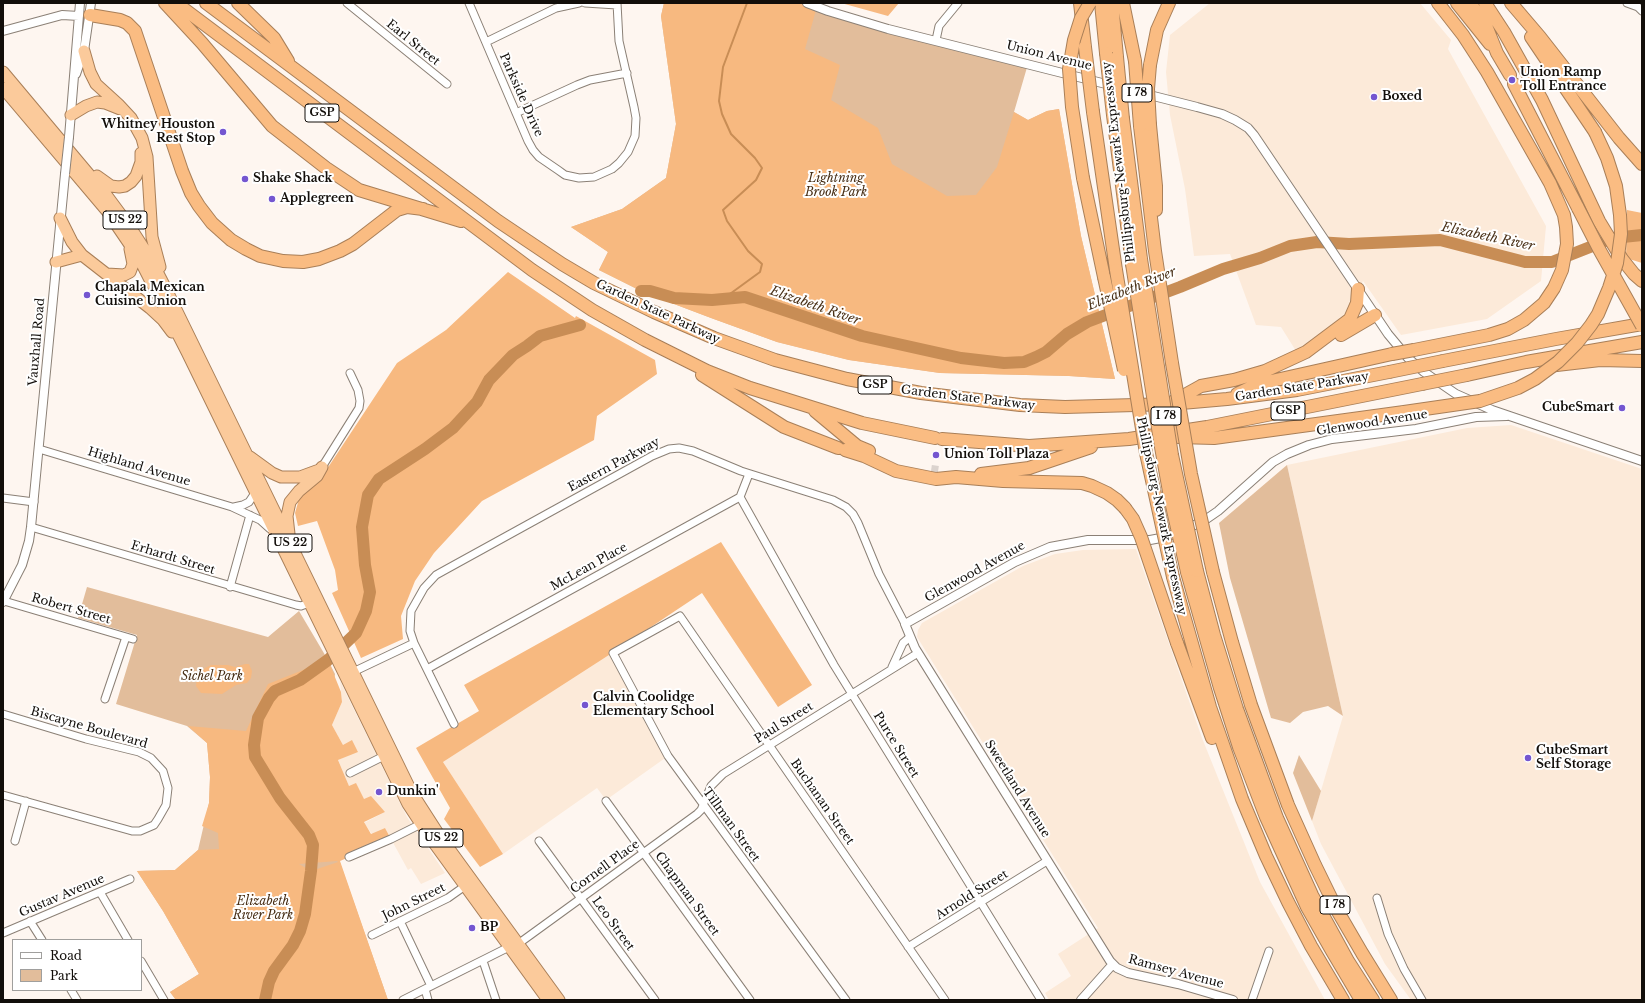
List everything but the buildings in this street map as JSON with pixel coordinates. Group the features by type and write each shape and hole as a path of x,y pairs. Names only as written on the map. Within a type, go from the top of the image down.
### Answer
{"highway":[{"path":"165,3 202,43 272,126 346,183 359,190 423,209 444,217 468,223"},
{"name":"Garden State Parkway","path":"176,3 468,223 532,270 575,299 666,352 728,380 878,427 939,439 988,444 1029,446 1106,442 1153,436 1468,375 1533,360 1642,342"},
{"name":"Garden State Parkway","path":"206,3 498,221 562,264 594,283 654,312 714,338 775,360 835,376 897,390 1020,405 1066,407 1170,404 1227,399 1297,390 1556,338 1642,325"},
{"path":"238,3 274,38 292,67"},
{"name":"Phillipsburg-Newark Expressway","path":"1101,3 1112,55"},
{"name":"Phillipsburg-Newark Expressway","path":"1112,3 1112,55 1118,117 1137,262 1192,572 1212,663 1239,747 1272,831 1310,912 1361,1000"},
{"path":"1123,3 1135,61"},
{"name":"Phillipsburg-Newark Expressway","path":"1131,3 1135,61 1145,125 1155,251 1186,449 1213,572 1251,705 1288,805 1309,854 1337,910 1365,959 1391,1000"},
{"path":"1145,125 1150,65 1157,30 1169,3"},
{"path":"1227,399 1258,384 1392,354 1483,336 1508,329 1535,312 1548,298 1557,283 1562,270 1566,251 1565,221 1554,191 1487,72 1463,35 1438,3"},
{"path":"1447,3 1474,44 1487,72"},
{"path":"1457,3 1497,53"},
{"path":"1470,3 1485,23 1497,53 1512,79 1599,249 1642,325"},
{"path":"1485,3 1504,32 1545,105 1595,213 1622,259 1634,274 1642,281"},
{"path":"1153,436 1214,438 1480,401 1518,388 1539,376 1558,362 1577,343 1598,314 1610,288 1617,263 1621,234 1620,210 1616,186 1607,158 1595,132 1529,35 1504,3"},
{"path":"1511,3 1544,42 1619,138 1642,164"},
{"path":"1082,4 1081,18 1074,40 1069,69 1072,107 1083,178 1126,380 1146,453"},
{"name":"Phillipsburg-Newark Expressway","path":"1082,4 1085,47 1093,112 1116,270 1146,453 1172,577 1195,658 1230,765 1263,848 1302,929 1343,1000"},
{"path":"84,16 120,20 127,23 134,31 188,186 199,206 208,218 222,232 253,253 275,260 290,262 311,261 326,257 346,248 397,210 407,207 423,209"},
{"path":"84,51 90,72 96,84 134,121 140,133 147,157 150,218 153,242 166,289"},
{"name":"US 22","path":"4,77 108,196 130,226 150,258 291,544 330,636"},
{"name":"US 22","path":"4,77 127,238 151,278 309,603 330,636 418,804 513,945 548,1000"},
{"path":"71,115 96,102 109,104 126,113"},
{"path":"74,157 104,183 111,186 122,187 133,180 140,167 140,133"},
{"path":"60,218 72,242 82,254 159,316 187,352"},
{"path":"107,274 124,275 132,270 133,262 127,238"},
{"path":"56,262 82,254"},
{"path":"1306,352 1350,319 1356,308 1358,289"},
{"path":"1170,404 1202,386 1234,380 1265,370 1334,339 1375,315"},
{"path":"666,352 784,427 864,456 890,469 909,475 936,479 1030,468 1106,442"},
{"path":"1468,375 1589,361 1642,361"},
{"path":"811,407 857,446 898,464 960,477 1017,482 1082,483 1107,493 1117,500 1125,508 1138,530 1177,643 1214,743 1230,765"},
{"path":"246,453 272,473 286,478 305,476 314,473 322,467"},
{"path":"291,544 287,516 290,502 299,491 317,476 322,467"},
{"name":"Phillipsburg-Newark Expressway","path":"1192,572 1216,641 1244,731 1276,818 1312,895 1348,961 1373,1000"},
{"name":"US 22","path":"347,668 384,756 402,793 421,824 465,886 559,1000"}],"street":[{"name":"Vauxhall Road","path":"74,79 84,51 84,16 80,3"},
{"path":"3,30 62,15 84,16 87,3"},
{"name":"Vauxhall Road","path":"3,601 22,565 29,541 74,79 84,16 91,3"},
{"name":"Earl Street","path":"347,3 447,84"},
{"name":"Parkside Drive","path":"469,3 533,150 548,164 571,177 586,178 612,169 624,158 635,136 634,107 619,41 617,4"},
{"path":"486,42 556,8 579,3"},
{"path":"585,3 617,4"},
{"name":"Union Avenue","path":"807,3 888,29 1214,111 1236,120 1248,128 1254,135 1394,342 1416,365 1440,384 1465,398 1507,416"},
{"path":"936,40 940,26 958,3"},
{"path":"1627,3 1638,7 1642,11"},
{"path":"516,113 590,80 626,73"},
{"path":"322,467 359,408 360,401 358,390 350,373"},
{"path":"1453,422 1459,418 1464,411 1465,398"},
{"name":"Glenwood Avenue","path":"905,624 1015,562 1050,547 1088,540 1150,540 1166,537 1182,531 1214,513 1273,462 1287,454 1309,445 1332,439 1416,429 1484,416 1507,416"},
{"path":"1507,416 1642,461"},
{"name":"Highland Avenue","path":"39,449 232,507 264,523 278,538"},
{"name":"Eastern Parkway","path":"454,724 414,642 410,630 411,611 424,588 436,575 660,451 669,449 689,449 749,474 833,500 850,510 858,523 879,574 905,624"},
{"path":"740,497 749,474"},
{"path":"232,507 246,504 251,499 254,490"},
{"name":"McLean Place","path":"427,669 740,497"},
{"name":"Purce Street","path":"740,497 834,665 1041,1000"},
{"path":"3,498 34,502"},
{"path":"230,587 250,515"},
{"name":"Erhardt Street","path":"31,527 230,587 296,605 301,606 309,603"},
{"name":"Robert Street","path":"3,601 130,638 106,699"},
{"name":"Buchanan Street","path":"612,653 680,616 945,1000"},
{"name":"Sweetland Avenue","path":"905,624 918,653 1104,952 1113,964"},
{"name":"Paul Street","path":"889,670 894,664 903,643 910,637"},
{"path":"347,668 414,642"},
{"name":"Tillman Street","path":"612,653 668,756 846,1000"},
{"name":"Paul Street","path":"703,805 711,786 716,780 851,693 918,653"},
{"name":"Biscayne Boulevard","path":"3,714 86,739 139,752 152,758 163,771 168,788 166,805 158,819 154,825 140,831 132,831 3,795"},
{"path":"350,773 384,756"},
{"path":"15,841 26,801"},
{"name":"Chapman Street","path":"606,801 750,1000"},
{"name":"Cornell Place","path":"403,1000 513,945 697,814 703,805"},
{"path":"349,857 421,824"},
{"name":"Leo Street","path":"539,841 654,1000"},
{"name":"Arnold Street","path":"908,947 1047,861"},
{"name":"Gustav Avenue","path":"3,933 130,879"},
{"name":"John Street","path":"372,935 452,896 465,886"},
{"path":"100,892 127,939"},
{"path":"1377,898 1388,934 1404,969 1422,1000"},
{"path":"30,921 41,939"},
{"path":"400,921 428,988 428,1000"},
{"path":"1252,1000 1269,951"},
{"path":"482,961 496,1000"},
{"path":"142,963 164,1000"},
{"path":"1081,1000 1113,964"},
{"name":"Ramsey Avenue","path":"1113,964 1128,973 1178,984 1233,1000"},
{"path":"72,991 77,1000"}],"shaded area":[{"path":"1210,3 1420,3 1451,40 1448,49 1546,226 1541,281 1487,319 1401,335 1363,281 1346,318 1296,351 1281,327 1256,325 1230,254 1194,256 1185,189 1170,115 1166,72 1170,35"},
{"path":"1511,425 1642,469 1642,1000 1411,1000 1385,964 1321,844 1312,821 1343,716 1287,465 1467,428"},
{"path":"1136,549 1202,738 1260,882 1325,1000 1049,1000 1045,993 1071,976 1058,954 1098,928 917,637 918,630 922,623 1023,566 1055,554 1083,550"},
{"name":"Calvin Coolidge Elementary School","path":"613,653 668,756 606,800 597,788 503,854 443,762 606,655"},
{"path":"340,681 407,817 445,873 421,884 411,868 408,870 385,828 372,834 364,823 385,812 364,799 349,786 338,760 358,751 343,745 332,725 342,702"}],"green space":[{"name":"Lightning Brook Park","path":"664,3 818,3 817,7 1028,64 1014,112 1028,120 1047,111 1059,109 1081,236 1115,379 1069,376 940,373 849,360 777,342 645,293 599,270 608,252 571,227 622,209 666,178 676,124 661,16"},
{"name":"Lightning Brook Park","path":"664,3 818,3 805,49 840,65 831,100 878,128 892,164 947,196 976,195 997,167 1014,112 1028,120 1047,111 1059,109 1081,236 1115,379 1069,376 940,373 849,360 777,342 645,293 599,270 608,252 571,227 622,209 666,178 676,124 661,16"},
{"path":"841,3 899,3 888,16"},
{"path":"1627,210 1642,213 1642,263 1626,258"},
{"path":"508,272 575,318 576,316 655,360 657,374 597,416 594,440 482,501 434,553 415,581 401,616 403,639 361,658 332,593 338,590 335,570 317,521 298,526 295,513 299,499 321,478 397,363 446,330"},
{"path":"1287,465 1343,716 1328,706 1303,712 1290,723 1271,718 1230,578 1219,523"},
{"path":"721,542 812,685 778,707 702,593 443,762 503,854 480,867 444,819 450,808 416,748 479,711 464,685"},
{"name":"Elizabeth River Park","path":"87,587 268,637 299,611 335,674 327,733 338,857 388,1000 176,1000 170,992 199,974 163,911 137,871 175,870 198,850 209,803 210,777 207,743 187,726 116,704 137,635 78,618"},
{"name":"Elizabeth River Park","path":"328,660 341,692 342,702 332,725 343,745 352,740 358,752 338,760 349,786 356,783 364,799 371,796 385,812 364,822 371,834 385,828 391,839 340,861 388,1000 176,1000 170,992 199,974 163,911 137,871 175,870 198,850 219,849 218,833 202,826 209,803 210,777 207,743 188,726 246,731 268,684","holes":["338,862 311,871 299,864"]},
{"name":"Sichel Park","path":"249,664 252,671 251,678 247,683 236,685 222,694 201,693 196,686 197,678 205,668 211,665 228,665 235,667"},
{"path":"1299,755 1321,791 1312,821 1293,773"}],"waterway":[{"path":"723,299 760,272 762,264 748,251 727,221 723,210 756,180 762,168 755,158 731,134 722,114 719,101 723,67 747,3"},
{"name":"Elizabeth River","path":"641,291 650,291 674,298 712,300 745,297 862,336 961,358 1004,363 1024,362 1046,352 1067,334 1087,322 1223,269 1260,258 1290,246 1317,242 1349,244 1440,240 1525,262 1552,262 1613,238 1642,235"},
{"name":"Elizabeth River","path":"265,1000 269,982 274,971 293,945 300,931 305,914 313,845 309,835 280,798 255,757 254,745 258,718 269,698 275,691 300,680 328,660 356,633 366,611 370,592 365,565 362,527 368,495 379,479 425,449 453,428 477,402 489,380 513,355 540,336 580,325"}],"tunnel":[{"path":"931,471 938,472"}],"place":[{"name":"Union Ramp Toll Entrance","path":"1512,80"},
{"name":"Boxed","path":"1374,97"},
{"name":"Whitney Houston Rest Stop","path":"223,132"},
{"name":"Shake Shack","path":"245,179"},
{"name":"Applegreen","path":"272,199"},
{"name":"Chapala Mexican Cuisine Union","path":"87,295"},
{"name":"CubeSmart","path":"1622,408"},
{"name":"Union Toll Plaza","path":"936,455"},
{"name":"Calvin Coolidge Elementary School","path":"585,705"},
{"name":"CubeSmart Self Storage","path":"1528,758"},
{"name":"Dunkin'","path":"379,792"},
{"name":"BP","path":"472,928"}]}
